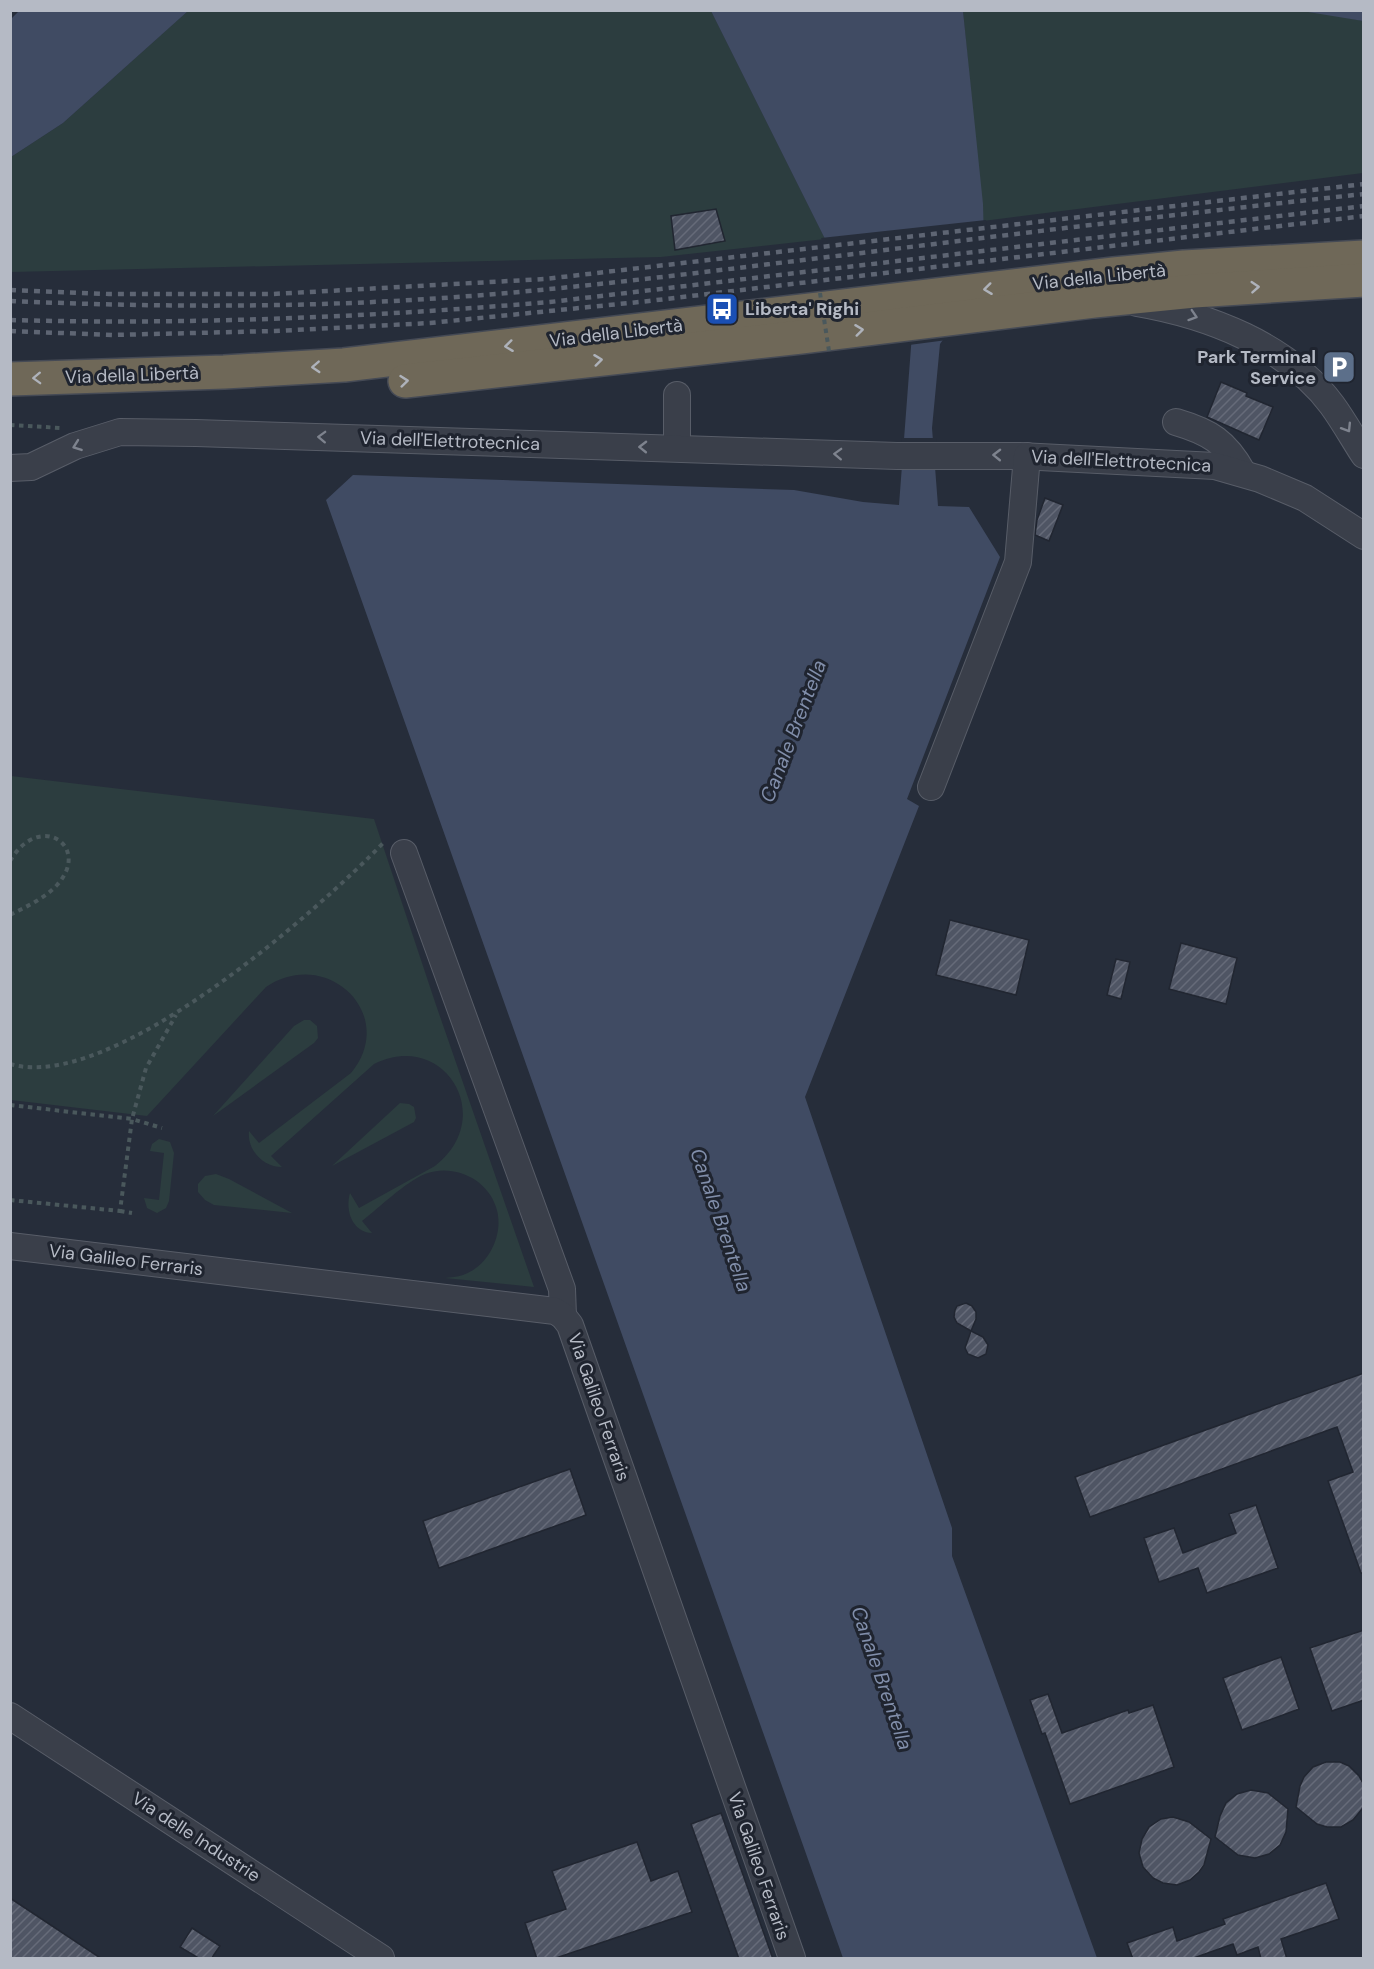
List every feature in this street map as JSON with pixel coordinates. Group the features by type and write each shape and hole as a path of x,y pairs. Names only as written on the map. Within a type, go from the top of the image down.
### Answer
{"highway":[{"path":"1048,295 1235,253 1364,238"},
{"name":"Via della Libertà","path":"10,401 225,395 326,389 814,329 1048,295 1184,267 1364,257"},
{"name":"Via della Libertà","path":"1048,295 1094,302 1194,291 1364,280"},
{"name":"Via della Libertà","path":"10,379 224,372 344,365 814,329"}],"street":[{"path":"1094,302 1137,303 1182,313 1244,336 1277,354 1304,375 1331,403 1364,455"},
{"path":"677,395 677,448"},
{"path":"1176,422 1201,429 1218,439 1236,459 1243,473"},
{"name":"Via dell'Elettrotecnica","path":"10,468 31,467 75,446 120,432 897,456 1027,456 1215,466 1243,473 1305,498 1364,536"},
{"path":"931,787 1018,562 1027,456"},
{"path":"393,848 562,1289 563,1316"},
{"name":"Via Galileo Ferraris","path":"10,1246 555,1311 563,1316 570,1325 792,1959"},
{"name":"Via delle Industrie","path":"10,1716 381,1959"}],"path":[{"path":"814,329 836,354"},
{"path":"10,861 35,836 48,835 58,839 66,847 68,856 68,866 57,885 44,897 10,915"},
{"path":"10,1064 27,1068 45,1068 88,1059 177,1013 257,955 393,848"},
{"path":"120,1212 132,1119 146,1068 177,1013"},
{"path":"10,1105 132,1119 162,1128"},
{"path":"10,1200 132,1213"}],"shaded area":[{"path":"189,10 711,11 825,239 661,257 11,272 11,157 63,123"},
{"path":"1310,10 1363,21 1363,173 983,221 963,11"},
{"path":"11,776 374,819 534,1287 445,1278 463,1275 480,1264 493,1247 498,1227 496,1207 485,1188 477,1181 457,1172 446,1170 425,1174 401,1189 362,1221 372,1233 359,1229 349,1213 350,1193 359,1208 435,1166 453,1146 462,1124 462,1103 454,1084 441,1068 422,1058 399,1056 374,1064 271,1156 282,1167 263,1161 254,1151 249,1131 259,1143 351,1073 364,1051 367,1029 361,1009 349,993 332,981 312,975 289,977 266,987 147,1116 11,1100"},
{"path":"304,1020 310,1020 317,1026 318,1038 314,1043 213,1116 294,1026"},
{"path":"400,1103 414,1107 416,1118 414,1122 332,1166"},
{"path":"159,1139 170,1142 174,1153 169,1201 166,1208 157,1213 147,1208 144,1198 159,1200 164,1153 150,1151 152,1144"},
{"path":"216,1174 292,1213 214,1205 198,1192 198,1184 205,1176"}],"water":[{"path":"20,10 188,11 63,123 11,157 11,19"},
{"name":"Canale Brentella","path":"711,11 963,11 983,204 985,281 940,344 932,428 938,506 969,507 1000,557 907,799 919,806 805,1097 952,1528 952,1556 1097,1958 843,1958 326,500 353,475 794,490 863,502 899,505 912,334 825,239"},
{"path":"1302,11 1363,11 1363,21 1357,20"}],"pier":[{"path":"986,220 987,282 947,340 909,345 909,335 857,299 844,285 821,238"},
{"path":"902,438 936,438 938,470 899,468"}],"building":[{"path":"716,209 725,241 675,250 671,216"},
{"path":"1221,382 1273,407 1259,440 1207,417"},
{"path":"1045,498 1063,505 1049,541 1035,535 1037,520"},
{"path":"950,920 1029,940 1016,995 936,975"},
{"path":"1181,943 1237,958 1226,1004 1169,989"},
{"path":"1116,959 1130,962 1121,999 1107,995"},
{"path":"966,1303 976,1312 971,1331 957,1323 954,1317 957,1306"},
{"path":"971,1331 983,1337 988,1345 986,1354 978,1358 968,1354 965,1348"},
{"path":"1364,1373 1364,1573 1361,1573 1328,1481 1353,1472 1337,1427 1090,1517 1075,1477"},
{"path":"570,1469 586,1515 439,1568 423,1521"},
{"path":"1256,1505 1278,1568 1207,1593 1198,1568 1159,1582 1144,1538 1174,1528 1183,1553 1236,1533 1229,1514"},
{"path":"1364,1630 1364,1700 1332,1711 1310,1648"},
{"path":"1281,1657 1299,1709 1242,1730 1223,1678"},
{"path":"1048,1694 1062,1733 1128,1710 1129,1713 1153,1705 1174,1767 1070,1804 1045,1733 1042,1734 1030,1700"},
{"path":"1326,1762 1340,1762 1349,1766 1364,1785 1362,1809 1353,1820 1341,1827 1317,1824 1296,1807 1304,1777 1313,1767"},
{"path":"1251,1790 1268,1793 1288,1809 1286,1832 1280,1845 1269,1854 1255,1858 1238,1855 1215,1837 1226,1803 1237,1794"},
{"path":"721,1813 773,1959 739,1959 691,1824"},
{"path":"1173,1817 1189,1822 1211,1839 1204,1865 1199,1872 1190,1880 1177,1885 1163,1883 1153,1878 1143,1867 1139,1853 1142,1839 1149,1827 1161,1819"},
{"path":"637,1842 651,1881 678,1871 692,1912 553,1959 537,1959 525,1923 566,1909 552,1871"},
{"path":"1326,1883 1339,1919 1281,1939 1287,1959 1261,1959 1258,1947 1237,1955 1233,1944 1191,1959 1133,1959 1127,1943 1173,1927 1177,1941 1225,1924 1223,1919"},
{"path":"10,1898 102,1959 10,1959"},
{"path":"192,1928 220,1946 211,1959 200,1959 180,1947"}],"railway":[{"path":"10,290 109,294 273,294 545,279 1364,184"},
{"path":"10,301 271,305 375,302 481,295 644,279 1364,194"},
{"path":"10,320 146,321 280,318 415,312 550,302 1364,206"},
{"path":"10,331 112,335 275,331 430,323 649,301 1364,216"}],"place":[{"name":"Liberta' Righi","path":"722,309"},
{"name":"Park Terminal Service","path":"1339,367"}]}
